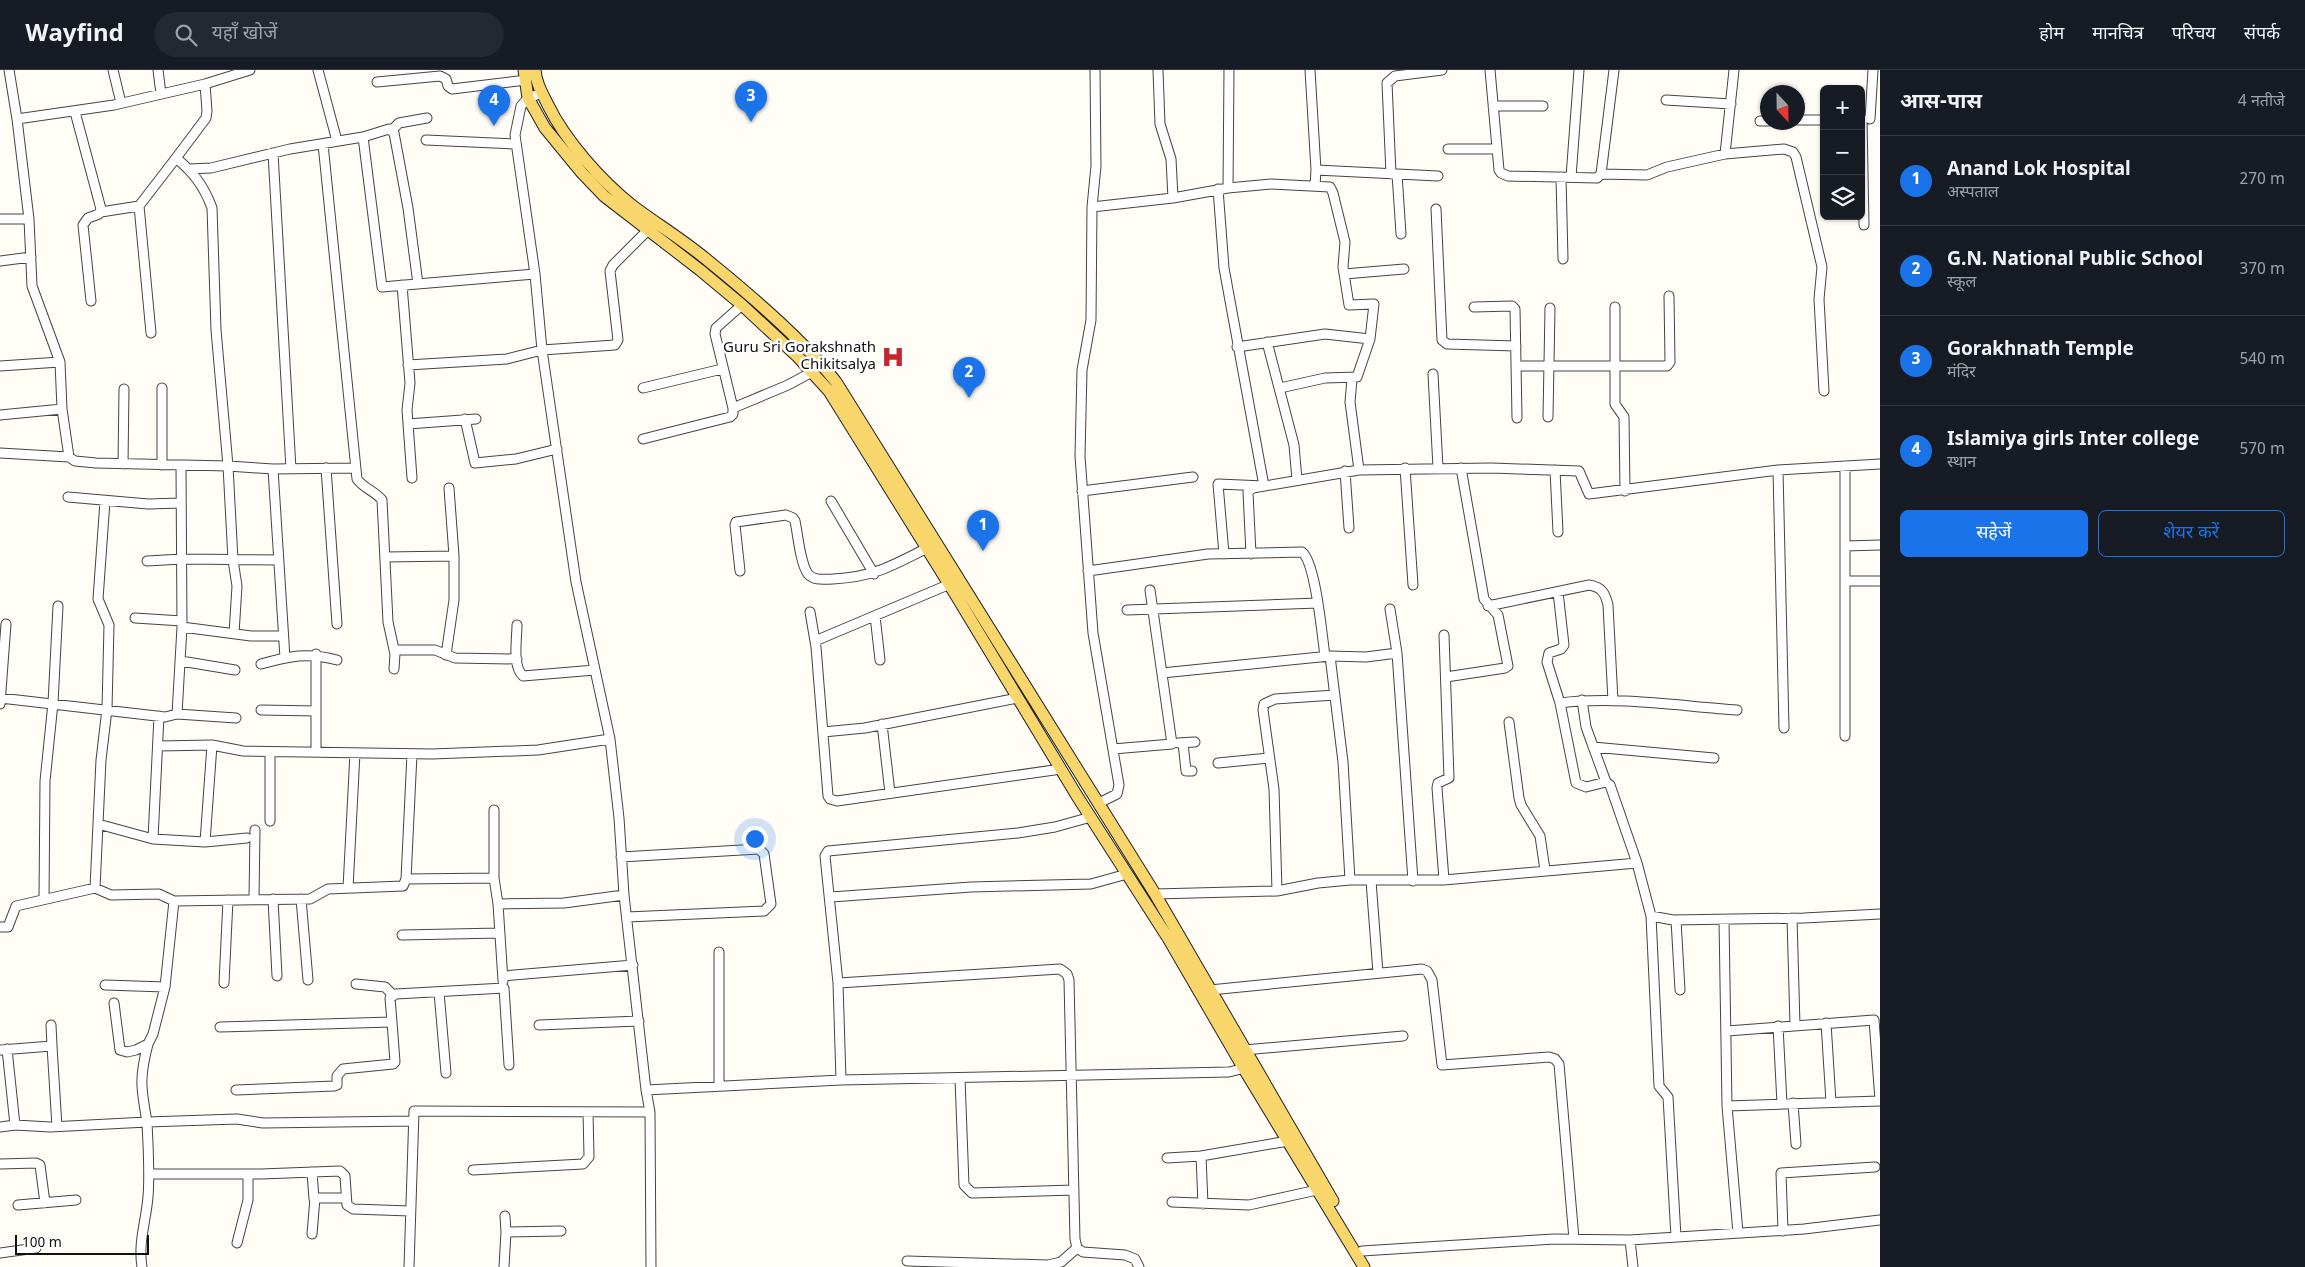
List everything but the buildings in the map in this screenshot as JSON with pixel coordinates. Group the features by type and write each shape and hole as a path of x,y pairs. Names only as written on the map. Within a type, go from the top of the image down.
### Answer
{"main road":[{"path":"534,70 535,80 555,121 582,156 631,204 705,258 749,295 832,376 1155,894 1244,1050 1248,1067 1288,1141 1364,1267"},
{"path":"525,75 528,98 545,128 582,173 604,196 649,229 742,305 812,372 829,391 950,584 1061,769 1372,1267"}],"street":[{"path":"9,70 29,219 32,286 60,362 62,409 68,457"},
{"path":"113,70 121,103"},
{"path":"158,70 161,94"},
{"path":"17,120 121,103 205,84 250,70"},
{"path":"318,70 337,141"},
{"path":"1095,70 1096,166 1092,208 1091,320 1082,370 1080,456 1093,633 1119,790 1117,794 1099,803"},
{"path":"1158,70 1160,124 1171,159 1173,198"},
{"path":"1228,188 1229,70"},
{"path":"1310,70 1316,170 1315,186"},
{"path":"1401,234 1387,83 1395,76 1442,70"},
{"path":"1490,70 1499,170 1504,175 1597,178 1601,174 1614,70"},
{"path":"1563,259 1566,177 1579,70"},
{"path":"1725,154 1734,70"},
{"path":"1865,114 1873,70"},
{"path":"377,82 440,76 446,79 448,86 452,90 525,75"},
{"path":"151,332 139,206 206,118 208,111 205,84"},
{"path":"542,93 528,98 521,106 515,135 535,274 542,350 576,582 610,739 624,895 650,1112 651,1267"},
{"path":"1666,100 1731,104"},
{"path":"1493,106 1543,106"},
{"path":"75,112 101,212"},
{"path":"189,169 211,168 273,153 363,137 372,133 392,130 398,123 427,118"},
{"path":"1865,119 1880,119"},
{"path":"1805,120 1820,120"},
{"path":"392,130 408,208 418,284"},
{"path":"1864,130 1864,225"},
{"path":"363,137 382,287 535,274"},
{"path":"426,140 516,144"},
{"path":"323,144 355,468 360,484 377,494 382,500 388,622 394,650 394,669"},
{"path":"1448,149 1497,149"},
{"path":"1601,174 1647,175 1667,167 1725,154 1784,149 1793,152 1796,157 1822,267 1819,299 1824,390"},
{"path":"273,153 291,469"},
{"path":"176,158 189,169 206,192 212,208 216,330 228,466 232,560 237,586 234,634"},
{"path":"1316,170 1438,176"},
{"path":"1092,208 1173,198 1228,188 1271,184 1330,187 1344,242 1343,262 1349,305 1374,304 1370,339 1359,375 1352,379 1324,378 1280,388"},
{"path":"1218,190 1222,254 1237,347 1264,486"},
{"path":"91,301 83,225 88,218 101,212 139,206"},
{"path":"1436,209 1442,340 1446,344 1516,346"},
{"path":"0,219 29,219"},
{"path":"408,365 507,359 542,350 616,345 618,340 610,271 612,265 649,229"},
{"path":"0,261 31,257"},
{"path":"1344,274 1404,269"},
{"path":"402,285 408,365 408,424 412,478"},
{"path":"1516,366 1664,367 1669,365 1669,296"},
{"path":"643,439 730,417 733,408 715,342 716,328 742,305"},
{"path":"1474,306 1514,307 1516,311 1517,418"},
{"path":"1615,307 1615,404 1624,417 1625,491"},
{"path":"1548,417 1550,308"},
{"path":"1237,347 1335,334 1370,339"},
{"path":"1266,342 1294,445 1297,480"},
{"path":"0,366 60,362"},
{"path":"642,388 722,369"},
{"path":"733,408 788,385 812,372"},
{"path":"1433,374 1438,468"},
{"path":"1352,379 1350,402 1359,470"},
{"path":"162,388 162,465"},
{"path":"123,464 124,389"},
{"path":"0,415 62,409"},
{"path":"465,419 475,463 516,459 556,449"},
{"path":"408,424 476,419"},
{"path":"0,453 68,457 75,461 123,464 273,469 355,468"},
{"path":"1251,554 1248,492 1253,488 1345,471 1406,468 1579,471 1589,494 1625,491 1778,470 1880,464"},
{"path":"177,714 182,624 181,465"},
{"path":"1845,466 1845,736"},
{"path":"326,468 337,624"},
{"path":"1406,468 1413,585"},
{"path":"1446,677 1506,668 1508,666 1498,614 1488,606 1484,599 1461,468"},
{"path":"273,469 285,658"},
{"path":"1555,470 1558,532"},
{"path":"1778,470 1784,728"},
{"path":"1345,471 1349,528"},
{"path":"1082,491 1193,477"},
{"path":"1224,554 1218,484 1264,486"},
{"path":"446,655 454,600 454,556 449,488"},
{"path":"68,497 148,504 181,503"},
{"path":"95,888 101,760 107,709 109,625 98,599 105,501"},
{"path":"831,502 874,574"},
{"path":"740,570 736,522 786,515 793,518 805,567 813,578 851,578 874,574 927,548"},
{"path":"1845,546 1880,545"},
{"path":"1088,571 1191,556 1224,554 1302,552 1309,560 1335,695 1343,762 1350,880"},
{"path":"385,557 454,556"},
{"path":"146,561 182,559 278,560"},
{"path":"1845,581 1880,581"},
{"path":"815,641 950,584"},
{"path":"1488,606 1589,586 1598,587 1605,593 1608,605 1613,701"},
{"path":"1150,590 1172,744"},
{"path":"1558,592 1564,645 1561,649 1549,653 1547,662 1560,702 1576,783 1586,787 1606,782"},
{"path":"1127,610 1152,607 1318,603"},
{"path":"44,900 45,781 53,703 58,606"},
{"path":"1390,609 1396,653 1412,881"},
{"path":"810,612 815,641 828,796 830,799 837,801 1061,769"},
{"path":"875,616 880,660"},
{"path":"135,618 182,624 234,634 283,636"},
{"path":"0,704 6,624"},
{"path":"517,625 517,659 520,674 527,677 595,670"},
{"path":"1444,636 1449,778 1438,783 1437,788 1444,880"},
{"path":"394,650 435,650 454,658 517,659"},
{"path":"1162,673 1328,656 1366,657 1396,653"},
{"path":"316,654 316,752"},
{"path":"261,664 285,658 316,654 337,660"},
{"path":"180,660 235,670"},
{"path":"1277,891 1274,789 1263,710 1264,704 1275,699 1335,695"},
{"path":"0,698 165,717 177,714 236,718"},
{"path":"823,732 882,724 1018,698"},
{"path":"1560,702 1582,700 1613,701 1737,710"},
{"path":"1582,700 1586,727 1606,782 1612,790 1637,864 1651,916 1659,1086 1668,1097 1676,1237"},
{"path":"261,710 316,711"},
{"path":"152,839 159,716"},
{"path":"1509,722 1518,798 1540,836 1545,870"},
{"path":"882,724 890,793"},
{"path":"158,746 212,745 243,751 412,754 538,750 610,739"},
{"path":"1113,749 1195,742"},
{"path":"1183,743 1186,771 1192,771"},
{"path":"206,842 212,745"},
{"path":"1593,748 1714,758"},
{"path":"270,752 270,821"},
{"path":"348,888 356,753"},
{"path":"0,927 8,928 16,906 95,888 111,895 159,894 174,901 310,899 328,889 403,886 406,878 412,754"},
{"path":"1218,763 1270,758"},
{"path":"494,810 494,878 498,904 509,1065"},
{"path":"841,1080 838,983 826,856 828,851 832,849 1018,833 1054,827 1091,817"},
{"path":"98,824 152,839 206,842 248,838"},
{"path":"254,830 254,899"},
{"path":"621,857 759,849 764,854 770,904 764,911 627,917"},
{"path":"1155,894 1277,891 1318,883 1350,880 1444,880 1545,870 1637,864"},
{"path":"831,897 971,887 1091,884 1127,874"},
{"path":"406,878 494,878"},
{"path":"1371,881 1378,973"},
{"path":"498,904 564,903 624,895"},
{"path":"274,899 277,976"},
{"path":"300,899 308,980"},
{"path":"224,983 228,900"},
{"path":"142,1267 141,1236 148,1199 149,1174 147,1122 141,1072 165,987 174,901"},
{"path":"1651,916 1676,920 1724,920 1880,914"},
{"path":"1792,918 1795,1025"},
{"path":"1676,920 1680,990"},
{"path":"1724,920 1728,1031 1727,1106 1738,1233"},
{"path":"402,935 500,933"},
{"path":"719,952 719,1086"},
{"path":"503,976 633,965"},
{"path":"838,983 1060,969 1067,974 1069,980 1077,1248"},
{"path":"1210,990 1422,969 1430,974 1440,1062 1444,1066 1549,1057 1555,1059 1559,1064 1574,1239"},
{"path":"356,984 385,987 393,995 504,988"},
{"path":"105,986 165,987"},
{"path":"439,992 446,1073"},
{"path":"236,1090 334,1086 337,1085 339,1071 343,1069 393,1064 395,1062 390,998 393,995"},
{"path":"114,1003 120,1050 127,1052 148,1044"},
{"path":"1727,1106 1880,1100 1874,1020 1728,1031"},
{"path":"539,1025 639,1021"},
{"path":"220,1027 392,1022"},
{"path":"1826,1023 1830,1102"},
{"path":"52,1025 57,1127"},
{"path":"1778,1026 1782,1104"},
{"path":"1244,1050 1403,1036"},
{"path":"15,1125 3,1049 52,1046"},
{"path":"646,1090 841,1080 1229,1072 1248,1067"},
{"path":"960,1078 964,1185 968,1191 972,1193 1074,1190"},
{"path":"1793,1104 1796,1144"},
{"path":"409,1267 413,1113 417,1110 650,1112"},
{"path":"473,1170 583,1164 588,1157 588,1112"},
{"path":"0,1127 15,1125 57,1127 237,1119 263,1123 413,1122"},
{"path":"1167,1158 1201,1156 1288,1141"},
{"path":"1201,1156 1203,1204"},
{"path":"0,1164 36,1163 40,1165 44,1203"},
{"path":"1783,1230 1781,1173 1875,1167"},
{"path":"149,1174 248,1174 340,1171 344,1173 347,1205 353,1209 410,1211"},
{"path":"312,1172 314,1199 312,1234"},
{"path":"237,1243 248,1200 248,1174"},
{"path":"1172,1202 1249,1205 1317,1190"},
{"path":"314,1199 317,1197 346,1198"},
{"path":"18,1205 76,1200"},
{"path":"504,1267 505,1216"},
{"path":"1362,1251 1574,1239 1630,1240 1783,1230 1880,1220"},
{"path":"506,1232 561,1231"},
{"path":"1630,1240 1632,1267"},
{"path":"0,1253 36,1248"},
{"path":"908,1261 1048,1265 1061,1262 1077,1248"},
{"path":"1077,1248 1083,1252 1125,1255 1135,1259 1139,1267"}],"place":[{"name":"Gorakhnath Temple","path":"751,122"},
{"name":"Islamiya girls Inter college","path":"494,126"},
{"name":"Guru Sri Gorakshnath Chikitsalya","path":"893,357"},
{"name":"G.N. National Public School","path":"969,398"},
{"name":"Anand Lok Hospital","path":"983,551"}]}
